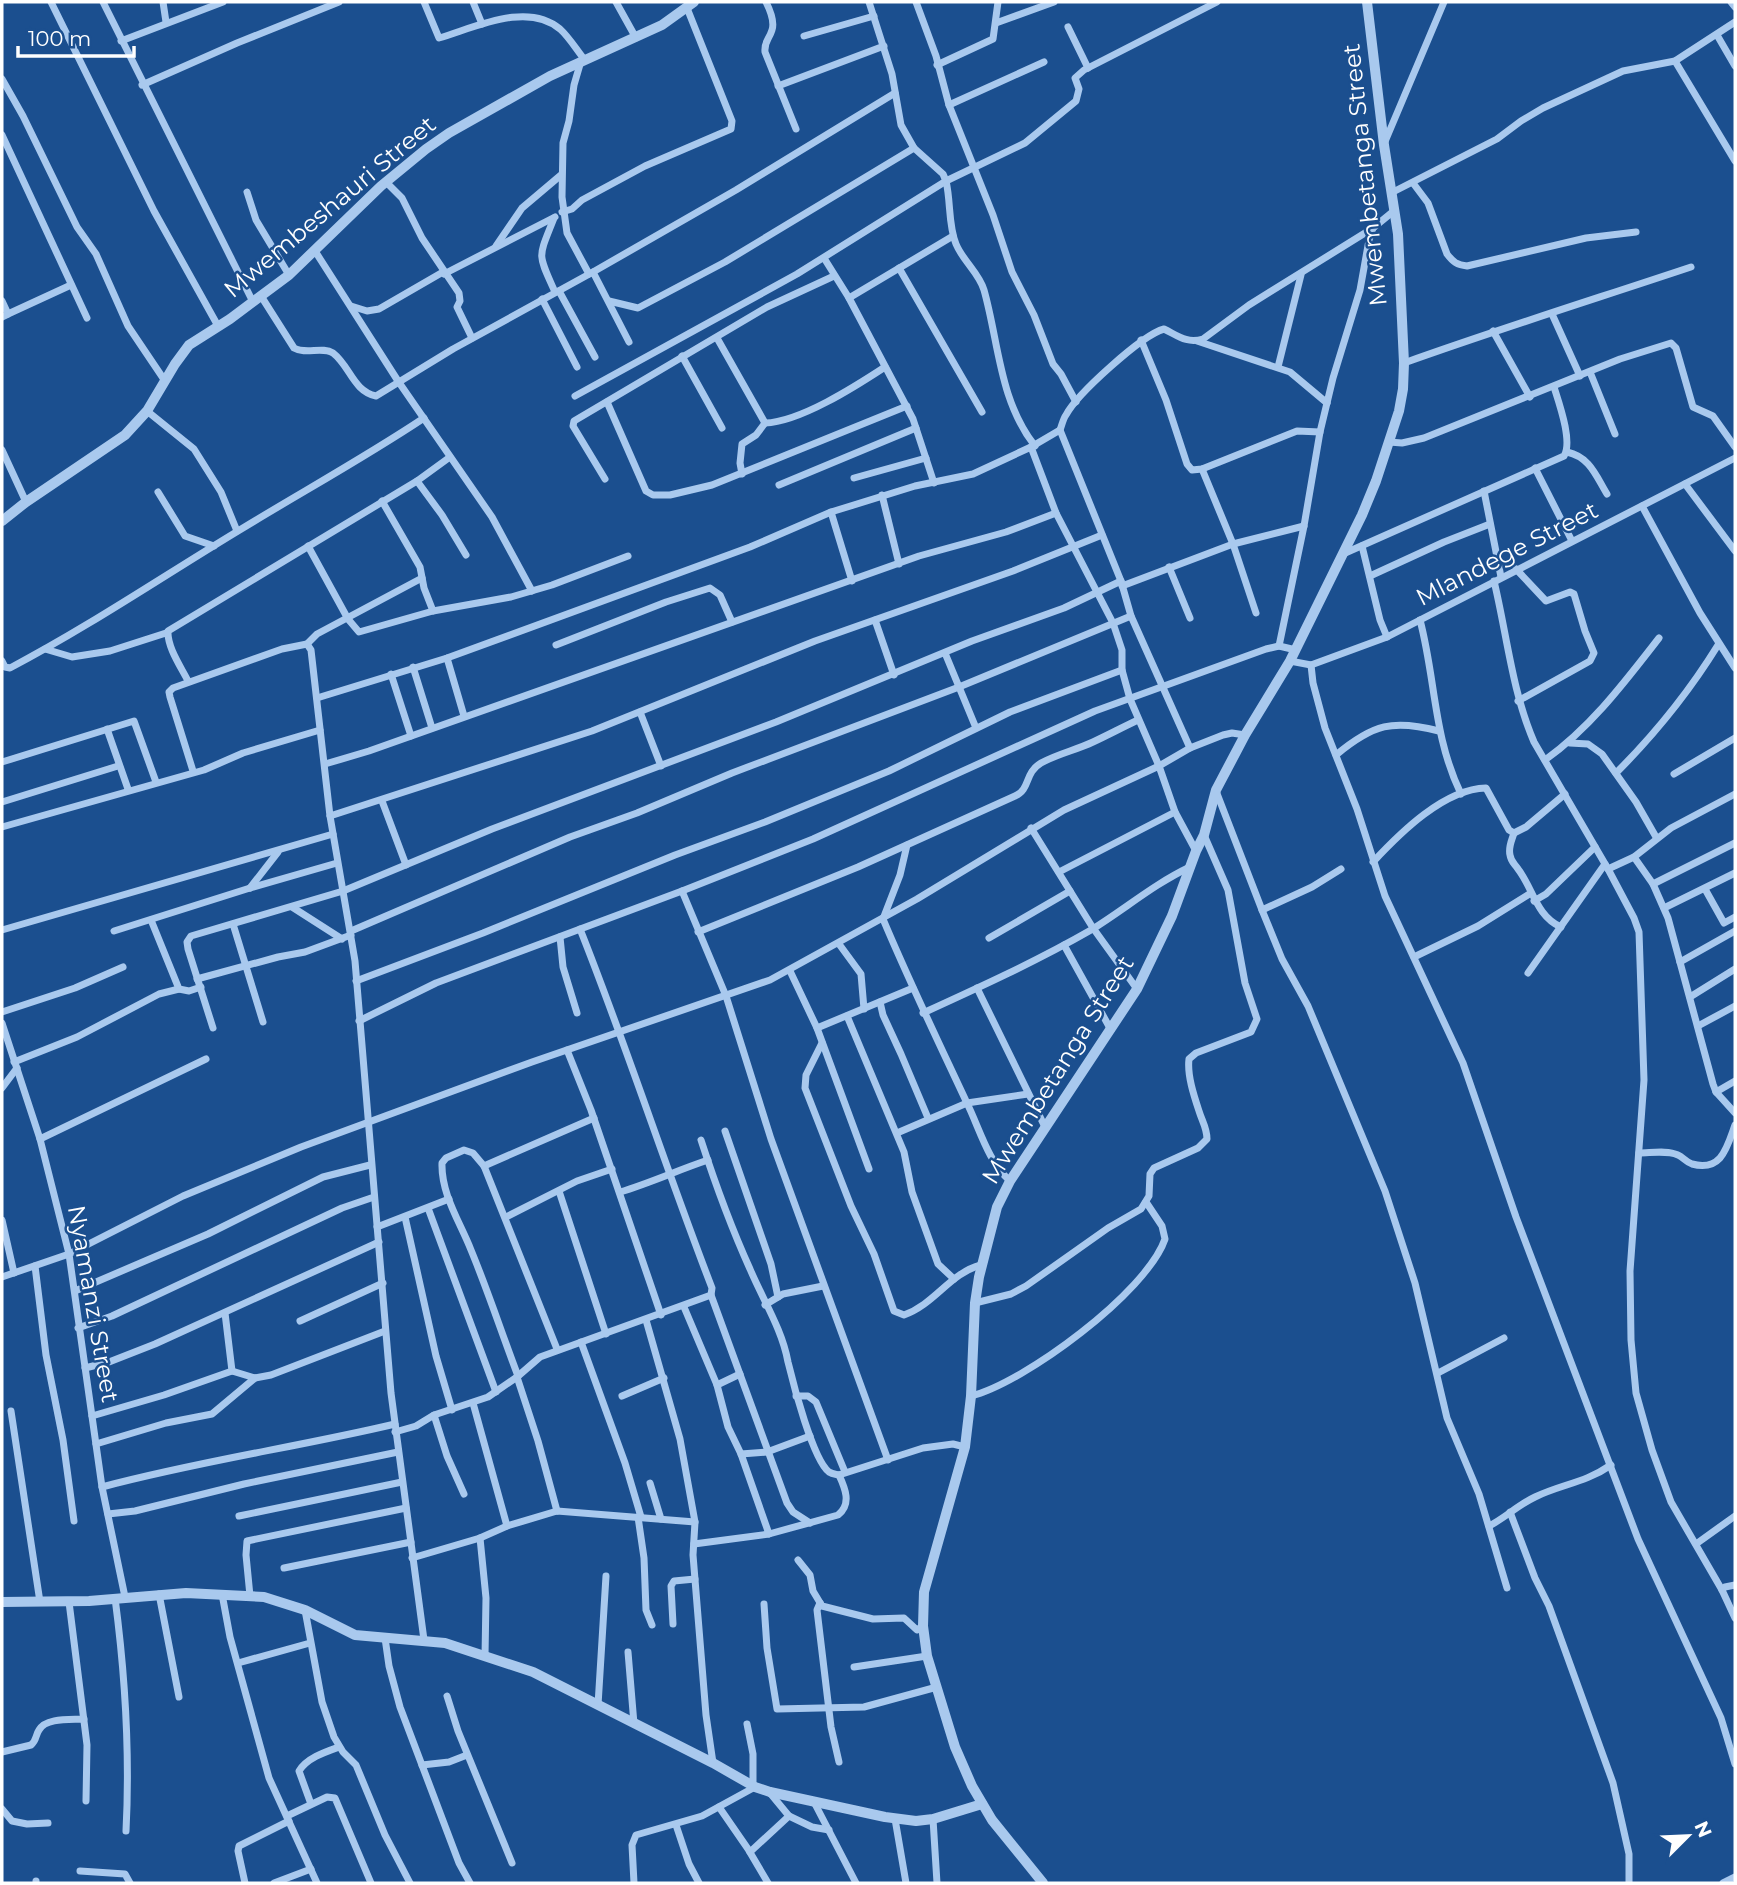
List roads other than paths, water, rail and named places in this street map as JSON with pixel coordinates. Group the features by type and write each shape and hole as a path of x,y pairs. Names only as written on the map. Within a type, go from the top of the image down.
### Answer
{"street":[{"path":"51,2 149,201 218,326"},
{"path":"103,2 142,85 257,299 275,315 294,348 301,352 327,350 334,354 346,366 357,386 376,396 472,338 736,190 895,93"},
{"path":"163,2 166,22"},
{"path":"121,41 223,2"},
{"path":"142,85 338,2"},
{"path":"424,2 439,38 504,17 522,16 547,21 565,34 582,60 574,85 563,143 562,209 570,242 609,300 629,342"},
{"path":"473,2 482,24"},
{"path":"616,2 636,38"},
{"path":"766,2 773,24 765,43 765,52 796,129"},
{"path":"869,2 884,46 901,125 914,148 943,174 946,181 953,236 962,256 984,289 1011,405 1021,429 1033,447 1056,513 1113,623 1122,650 1122,670 1130,699 1159,766 1175,812 1196,851"},
{"path":"916,2 927,29 949,105 993,215 1012,272 1034,315 1043,342 1076,402"},
{"path":"937,65 993,38 998,2"},
{"path":"996,23 1054,2"},
{"path":"575,396 824,258 946,181 1025,143 1071,107 1079,96 1076,78 1088,68 1217,2"},
{"name":"Mwembetanga Street","path":"1043,1883 1004,1837 982,1804 955,1747 927,1656 923,1626 926,1583 965,1447 971,1396 975,1303 981,1265 998,1207 1010,1181 1137,989 1172,916 1204,835 1216,790 1245,735 1296,650 1367,503 1389,442 1403,389 1404,363 1395,210 1384,145 1367,2"},
{"path":"1384,145 1444,2"},
{"path":"1731,2 1735,7"},
{"path":"596,358 540,260 540,252 555,217 562,209 572,209 645,166 731,129 732,121 690,5"},
{"name":"Mwembeshauri Street","path":"2,521 26,502 112,446 148,411 189,345 289,275 386,182 449,133 582,60 662,25 690,5"},
{"path":"804,36 874,16"},
{"path":"1391,192 1497,139 1543,108 1593,84 1623,71 1675,61 1735,22"},
{"path":"1068,27 1088,68"},
{"path":"1717,35 1735,66"},
{"path":"778,86 884,46"},
{"path":"1675,61 1735,161"},
{"path":"949,105 1044,62"},
{"path":"2,79 77,227 96,254 128,326 165,381"},
{"path":"2,135 4,145 87,318"},
{"path":"609,300 636,308 645,304 724,262 914,148"},
{"path":"496,246 522,208 561,175"},
{"path":"386,182 402,198 444,273 459,293 460,301 457,307 472,338"},
{"path":"1413,183 1427,202 1447,254 1461,266 1586,238 1636,232"},
{"path":"247,192 256,220 289,275"},
{"path":"1196,341 1211,334 1249,305 1373,228 1395,210"},
{"path":"350,306 367,310 379,309 555,217"},
{"path":"1279,646 1320,432 1360,290 1373,228"},
{"path":"849,299 953,236"},
{"path":"315,251 398,381 492,517 532,591"},
{"path":"824,258 907,406 934,483"},
{"path":"1404,363 1493,331 1691,267"},
{"path":"899,268 982,412"},
{"path":"605,479 573,426 575,421 767,307 834,275"},
{"path":"1278,367 1300,275"},
{"path":"2,301 5,316 71,285"},
{"path":"542,299 577,367"},
{"path":"1552,314 1580,376"},
{"path":"317,698 447,658 750,547 831,512 882,495 973,474 1033,447 1060,430 1066,414 1076,402 1140,340 1164,329 1175,337 1196,341 1290,372 1327,403"},
{"path":"1493,331 1530,397"},
{"path":"717,338 765,423"},
{"path":"1140,340 1166,400 1187,464 1192,470 1202,469 1289,433 1308,430 1320,432"},
{"path":"1389,442 1402,443 1424,438 1633,355 1671,343 1676,348 1693,407 1713,416 1735,447"},
{"path":"682,356 722,428"},
{"path":"765,423 808,410 840,395 885,367"},
{"path":"1590,372 1615,435"},
{"path":"1555,387 1567,440 1567,452"},
{"path":"607,402 646,491 653,495 670,495 712,485 907,406"},
{"path":"148,411 194,449 221,492 237,531"},
{"path":"2,661 5,667 10,668 44,649 237,531 379,449 424,418"},
{"path":"742,474 740,463 743,444 756,435 765,423"},
{"path":"779,485 916,428"},
{"path":"1060,430 1131,616 1190,748"},
{"path":"2,450 26,502"},
{"path":"1343,555 1555,461 1567,452 1578,454 1587,461 1607,494"},
{"path":"44,649 72,657 110,651 166,633 417,481 450,457"},
{"path":"854,478 926,458"},
{"name":"Mlandege Street","path":"1290,661 1311,665 1387,637 1516,569 1734,461"},
{"path":"1535,468 1572,541"},
{"path":"1202,469 1233,544 1256,613"},
{"path":"417,481 448,523 466,555"},
{"path":"1685,484 1735,551"},
{"path":"1484,491 1518,701 1534,742 1634,918 1641,947 1644,1080 1630,1270 1631,1340 1636,1393 1660,1476 1671,1502 1722,1590 1735,1618"},
{"path":"158,492 186,536 214,546"},
{"path":"882,495 899,564"},
{"path":"382,501 421,567 433,611"},
{"path":"1642,506 1718,645 1735,668"},
{"path":"831,512 852,581"},
{"path":"325,764 951,546 1006,532 1056,513"},
{"path":"1370,576 1490,524"},
{"path":"213,1028 187,944 191,936 343,891 492,829 661,766 1097,593 1233,544 1304,526"},
{"path":"330,816 563,741 736,672 991,579 1102,535"},
{"path":"308,546 348,619 359,632 433,611 489,603 532,591 628,556"},
{"path":"1362,546 1380,620 1387,637"},
{"path":"1169,567 1189,618"},
{"path":"1516,569 1546,601 1570,592 1573,594 1594,653 1590,661 1518,701"},
{"path":"193,771 169,692 173,688 282,649 307,644 317,634 422,578"},
{"path":"556,645 666,602 710,588 719,595 732,622"},
{"path":"197,979 305,952 342,939 570,837 959,687 1131,616"},
{"path":"875,620 894,675"},
{"path":"1419,620 1426,644 1440,731 1450,771 1461,794"},
{"path":"166,633 188,681"},
{"path":"1545,760 1570,743 1601,710 1659,638"},
{"path":"307,644 311,650 337,863 351,933 395,1428 424,1640"},
{"path":"1616,773 1667,719 1696,681 1718,645"},
{"path":"359,1021 429,986 823,835 1095,711 1243,656 1279,646 1296,650"},
{"path":"945,653 976,728"},
{"path":"447,658 464,716"},
{"path":"1311,665 1318,706 1394,917 1463,1063 1517,1217 1638,1539 1721,1718 1735,1764"},
{"path":"413,667 432,728"},
{"path":"356,981 765,822 889,771 1029,705 1122,670"},
{"path":"391,674 411,736"},
{"path":"640,712 661,766"},
{"path":"698,932 1022,793 1026,788 1027,777 1041,764 1138,720"},
{"path":"2,762 134,721 156,782"},
{"path":"1336,755 1354,740 1378,728 1412,724 1440,731"},
{"path":"107,729 128,789"},
{"path":"2,827 128,789 217,766 243,754 320,730"},
{"path":"2,1277 69,1254 202,1188 368,1123 790,971 883,919 1031,828 1084,800 1159,766 1190,748 1223,735 1245,735"},
{"path":"1674,774 1735,738"},
{"path":"1570,743 1580,742 1597,748 1636,802 1656,838"},
{"path":"2,802 118,766"},
{"path":"1373,862 1402,831 1461,794 1486,788 1509,830 1514,833"},
{"path":"1216,790 1282,959 1308,1006 1385,1191 1415,1283 1447,1418 1479,1494 1507,1588"},
{"path":"1561,927 1551,921 1534,901 1510,857 1509,850 1514,833 1526,827 1565,794"},
{"path":"1528,973 1607,867 1634,857 1656,838 1735,794"},
{"path":"382,801 406,865"},
{"path":"1059,872 1175,812"},
{"path":"1031,828 1093,928 1137,989"},
{"path":"2,930 333,834"},
{"path":"975,1303 1012,1294 1108,1228 1131,1216 1146,1202 1150,1174 1154,1168 1198,1148 1207,1139 1188,1067 1189,1059 1251,1032 1257,1019 1245,983 1228,890 1204,835"},
{"path":"1653,884 1735,843"},
{"path":"906,845 900,875 883,919 923,1013 991,1157 998,1170 1010,1181"},
{"path":"1534,901 1546,894 1595,847"},
{"path":"250,888 279,851"},
{"path":"1634,857 1653,884 1664,908 1716,1092 1735,1113"},
{"path":"114,931 337,863"},
{"path":"923,1013 1064,945 1165,879 1190,867"},
{"path":"1262,910 1312,887 1341,869"},
{"path":"1664,908 1735,873"},
{"path":"1705,890 1724,923 1735,917"},
{"path":"682,891 726,996 771,1139 888,1460"},
{"path":"989,938 1070,891"},
{"path":"1414,957 1478,926 1531,893"},
{"path":"292,907 342,939"},
{"path":"151,920 180,989"},
{"path":"233,924 263,1022"},
{"path":"580,929 620,1031 786,1503 793,1512 810,1523"},
{"path":"1680,962 1735,931"},
{"path":"559,937 563,967 577,1013"},
{"path":"839,943 861,974 864,1009"},
{"path":"1064,945 1112,1030"},
{"path":"2,1012 75,988 124,967"},
{"path":"1690,997 1735,969"},
{"path":"790,971 817,1028 869,1169"},
{"path":"2,1088 15,1065 77,1037 159,994 180,989 188,992 201,987"},
{"path":"817,1028 913,988"},
{"path":"977,988 1045,1127"},
{"path":"880,1002 883,1015 928,1118"},
{"path":"1698,1026 1735,1006"},
{"path":"847,1016 904,1152 912,1192 935,1257 938,1264 954,1279"},
{"name":"Nyamanzi Street","path":"2,1027 40,1139 69,1254 75,1291 120,1597 127,1774 126,1831"},
{"path":"822,1043 806,1075 805,1088 846,1195 874,1254 894,1311 904,1315 923,1306 968,1268 981,1265"},
{"path":"567,1050 594,1118 661,1315"},
{"path":"40,1139 206,1059"},
{"path":"1716,1092 1735,1081"},
{"path":"897,1133 967,1103 1028,1094"},
{"path":"484,1166 594,1118"},
{"path":"1639,1153 1677,1154 1690,1164 1715,1163 1725,1153 1735,1125"},
{"path":"725,1131 772,1264 778,1297"},
{"path":"701,1140 742,1251 784,1346 796,1396 810,1436 826,1468 832,1474 842,1474 938,1445 959,1444 965,1447"},
{"path":"556,1511 518,1377 472,1252 449,1199 442,1170 442,1163 446,1158 464,1150 473,1153 484,1166 557,1349"},
{"path":"620,1192 708,1160"},
{"path":"75,1291 208,1234 323,1177 370,1165"},
{"path":"506,1217 577,1181 612,1169"},
{"path":"559,1191 606,1334"},
{"path":"79,1328 111,1316 323,1216 374,1197"},
{"path":"377,1227 449,1199"},
{"path":"971,1396 1001,1385 1054,1351 1096,1320 1126,1293 1149,1266 1165,1239 1162,1226 1146,1202"},
{"path":"428,1208 496,1392"},
{"path":"405,1217 436,1356 452,1409"},
{"path":"2,1220 14,1273"},
{"path":"85,1368 139,1351 379,1242"},
{"path":"35,1266 74,1521"},
{"path":"300,1321 383,1283"},
{"path":"765,1305 778,1297 823,1286"},
{"path":"102,1487 163,1472 416,1426 434,1415 473,1403 496,1392 540,1357 557,1349 684,1307 711,1295"},
{"path":"684,1307 717,1385 728,1427 741,1454 769,1534"},
{"path":"225,1313 232,1371"},
{"path":"646,1320 680,1439 695,1522 693,1555 706,1715 713,1763"},
{"path":"96,1444 166,1423 212,1414 254,1378 271,1375 385,1331"},
{"path":"1438,1373 1504,1338"},
{"path":"580,1342 625,1463 639,1517 646,1611 652,1625"},
{"path":"92,1416 232,1371 254,1378"},
{"path":"717,1385 740,1374"},
{"path":"622,1396 664,1378"},
{"path":"694,1544 769,1534 842,1513 846,1492 842,1474 817,1402 808,1396 796,1396"},
{"path":"473,1403 507,1526"},
{"path":"11,1411 40,1602"},
{"path":"434,1415 447,1456 464,1494"},
{"path":"741,1454 767,1452 810,1436"},
{"path":"108,1514 135,1511 244,1484 398,1452"},
{"path":"1489,1526 1550,1490 1592,1477 1611,1465"},
{"path":"239,1516 402,1482"},
{"path":"650,1483 661,1519"},
{"path":"250,1596 247,1541 406,1508"},
{"path":"412,1558 481,1538 507,1526 556,1511 695,1522"},
{"path":"1510,1512 1535,1578 1549,1606 1613,1783 1629,1854 1629,1883"},
{"path":"1696,1544 1735,1516"},
{"path":"481,1538 486,1598 485,1656"},
{"path":"284,1568 411,1542"},
{"path":"798,1559 810,1575 813,1591 820,1603 827,1608 873,1619 904,1618 917,1630 923,1626"},
{"path":"598,1705 606,1576"},
{"path":"673,1625 671,1586 674,1581 695,1579"},
{"path":"1722,1590 1734,1583"},
{"path":"2,1602 69,1602 159,1594 222,1594 283,1602 355,1635 445,1643 533,1672 770,1792 895,1819 916,1821 933,1819 982,1804"},
{"path":"159,1594 179,1697"},
{"path":"222,1594 272,1787 317,1883"},
{"path":"69,1602 87,1745 86,1801"},
{"path":"820,1603 817,1610 831,1727 839,1762"},
{"path":"764,1604 767,1648 777,1709 864,1707 937,1687"},
{"path":"305,1610 321,1702 339,1747 356,1765 410,1883"},
{"path":"385,1637 394,1686 459,1863 470,1883"},
{"path":"238,1663 310,1643"},
{"path":"628,1652 634,1724"},
{"path":"854,1667 927,1656"},
{"path":"447,1696 467,1755 512,1863"},
{"path":"2,1752 35,1742 39,1728 45,1724 84,1719"},
{"path":"747,1724 754,1786"},
{"path":"311,1804 299,1771 308,1761 339,1747"},
{"path":"422,1765 449,1762 467,1755"},
{"path":"634,1883 632,1845 636,1835 676,1825 719,1807 754,1786"},
{"path":"770,1792 789,1816 812,1827 829,1830"},
{"path":"245,1883 239,1846 327,1797 335,1798 371,1883"},
{"path":"814,1802 856,1883"},
{"path":"719,1807 768,1883"},
{"path":"2,1809 12,1821 27,1824 48,1823"},
{"path":"750,1852 789,1816"},
{"path":"895,1819 906,1883"},
{"path":"933,1819 937,1883"},
{"path":"676,1825 689,1864 699,1883"},
{"path":"274,1883 311,1869"},
{"path":"80,1871 125,1874 130,1883"},
{"path":"1723,1883 1735,1877"}]}
